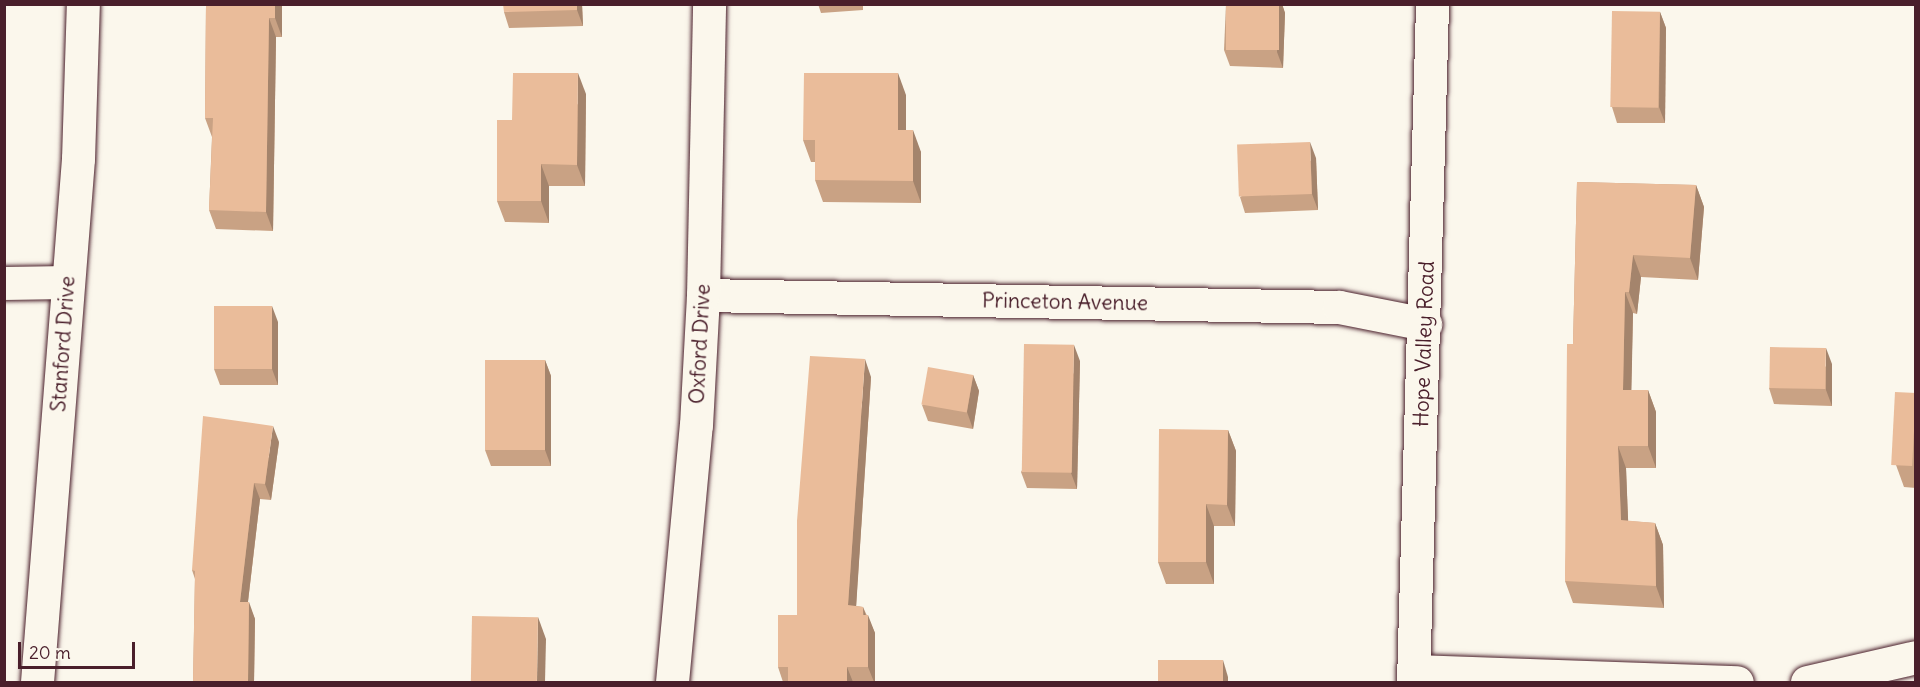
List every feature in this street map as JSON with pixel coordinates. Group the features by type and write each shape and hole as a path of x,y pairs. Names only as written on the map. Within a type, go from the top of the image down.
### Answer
{"street":[{"name":"Stanford Drive","path":"37,682 78,159 83,4"},
{"name":"Oxford Drive","path":"672,682 696,425 703,295 709,4"},
{"name":"Hope Valley Road","path":"1414,677 1432,4"},
{"path":"4,283 68,282"},
{"name":"Princeton Avenue","path":"703,295 1339,307 1425,324"},
{"path":"1807,682 1916,657"},
{"path":"1414,677 1737,682"}],"building":[{"path":"206,4 275,4 275,18 269,18 266,212 209,210 213,118 205,118"},
{"path":"503,4 577,4 577,10 504,12"},
{"path":"1226,4 1279,4 1279,50 1226,50"},
{"path":"1612,11 1660,12 1658,108 1610,107"},
{"path":"513,73 578,73 577,165 541,164 541,201 497,201 497,120 512,120"},
{"path":"804,73 898,73 898,130 913,130 913,181 815,180 815,140 803,140"},
{"path":"1310,142 1312,194 1239,197 1237,145"},
{"path":"1577,182 1696,185 1690,258 1633,255 1629,292 1625,292 1623,390 1648,390 1648,446 1618,446 1621,520 1655,523 1656,586 1565,581 1567,344 1573,344"},
{"path":"214,306 272,306 272,369 214,369"},
{"path":"1024,344 1074,345 1072,473 1022,472"},
{"path":"1770,347 1826,348 1825,389 1769,388"},
{"path":"810,356 865,359 848,605 863,607 863,615 868,615 868,667 847,667 847,682 788,682 788,667 778,667 778,615 797,615 797,521"},
{"path":"485,360 545,360 545,450 485,450"},
{"path":"928,367 973,375 967,412 921,404"},
{"path":"1895,392 1916,393 1912,466 1891,465"},
{"path":"203,416 273,426 265,484 254,483 240,602 249,602 248,682 193,682 195,571 192,570"},
{"path":"1159,429 1228,430 1227,505 1206,504 1206,562 1158,562"},
{"path":"472,616 538,617 537,682 471,682"},
{"path":"1158,660 1223,660 1223,682 1158,682"}]}
